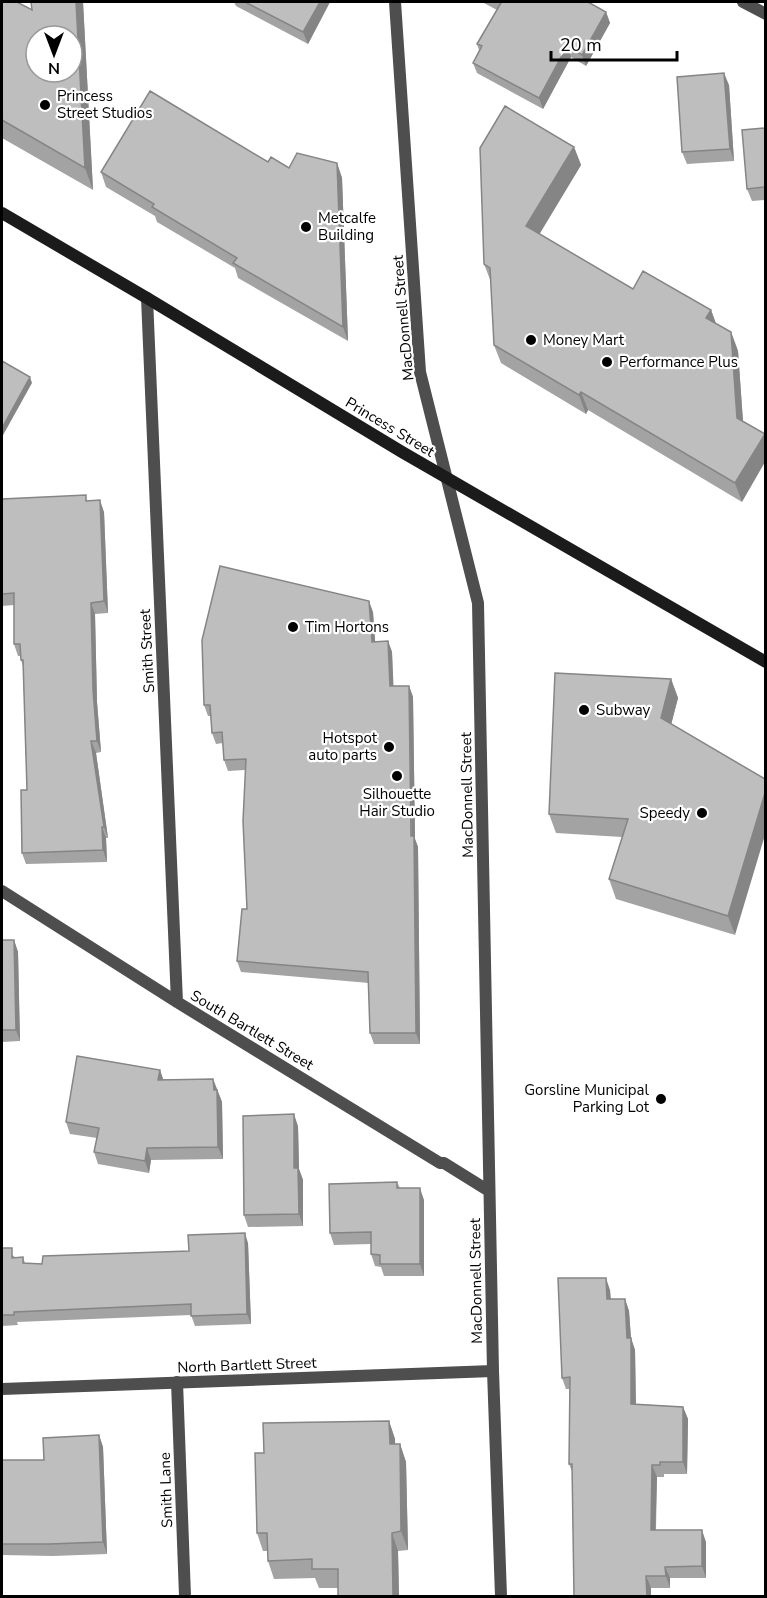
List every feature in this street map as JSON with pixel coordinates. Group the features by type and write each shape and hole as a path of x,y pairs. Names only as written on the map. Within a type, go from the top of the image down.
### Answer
{"main road":[{"name":"Princess Street","path":"2,213 449,479 765,662"}],"street":[{"name":"MacDonnell Street","path":"395,2 420,372 449,479 478,603 493,1371 501,1596"},
{"path":"743,2 765,14"},
{"name":"Smith Street","path":"147,298 177,1002"},
{"name":"South Bartlett Street","path":"2,891 177,1002 489,1191"},
{"name":"North Bartlett Street","path":"2,1389 493,1371"},
{"name":"Smith Lane","path":"177,1382 185,1596"}],"building":[{"name":"Princess Street Studios","path":"2,2 17,2 32,10 31,2 76,2 77,24 24,24 24,84 80,84 85,168 2,120"},
{"path":"245,2 320,2 303,32"},
{"path":"497,2 588,2 606,12 582,55 567,46 539,98 473,63 482,46 477,44 501,3"},
{"path":"724,73 730,149 682,152 677,77"},
{"path":"150,91 268,162 271,157 289,168 297,153 337,163 343,327 233,263 237,258 152,207 154,204 101,172"},
{"path":"505,106 574,147 526,226 633,289 643,271 711,310 706,318 731,332 737,418 765,434 735,483 581,392 579,395 494,345 490,268 484,264 480,148"},
{"path":"765,128 765,187 747,189 742,130"},
{"path":"2,361 30,377 2,428"},
{"path":"86,495 86,501 100,500 104,601 91,603 97,741 91,741 104,827 102,827 103,850 22,853 21,790 27,790 23,660 21,660 20,644 14,644 14,593 2,594 2,499"},
{"path":"220,566 369,601 372,642 388,641 390,686 409,686 411,836 414,836 416,1033 370,1033 368,972 237,961 242,909 247,909 243,821 246,759 224,760 222,732 212,733 210,705 204,705 202,640"},
{"path":"555,673 671,679 661,718 765,779 765,793 728,916 609,879 628,819 549,814"},
{"path":"2,940 14,940 16,1030 2,1030"},
{"path":"77,1056 160,1070 158,1080 213,1079 214,1090 217,1090 218,1147 147,1148 145,1161 94,1152 99,1128 66,1122"},
{"path":"294,1114 294,1168 298,1168 299,1214 244,1215 243,1116"},
{"path":"397,1182 397,1188 420,1188 420,1264 380,1264 380,1255 371,1254 371,1232 330,1233 329,1184"},
{"path":"245,1233 247,1314 191,1316 191,1304 14,1312 14,1315 2,1315 2,1248 12,1248 12,1258 23,1257 23,1263 42,1264 43,1256 189,1251 188,1235"},
{"path":"558,1278 606,1278 607,1299 625,1299 627,1338 631,1338 631,1404 683,1407 683,1462 660,1462 660,1465 652,1465 651,1530 702,1530 702,1566 665,1567 666,1576 646,1576 647,1596 574,1596 572,1464 569,1464 570,1377 562,1378"},
{"path":"389,1421 390,1444 400,1444 401,1531 392,1533 393,1596 338,1596 338,1569 312,1569 312,1559 268,1561 267,1533 257,1533 255,1453 264,1453 263,1423"},
{"path":"99,1435 103,1542 2,1544 2,1460 44,1460 43,1438"}],"place":[{"name":"Princess Street Studios","path":"45,105"},
{"name":"Metcalfe Building","path":"306,227"},
{"name":"Money Mart","path":"531,340"},
{"name":"Performance Plus","path":"607,362"},
{"name":"Tim Hortons","path":"293,627"},
{"name":"Subway","path":"584,710"},
{"name":"Hotspot auto parts","path":"389,747"},
{"name":"Silhouette Hair Studio","path":"397,776"},
{"name":"Speedy","path":"702,813"},
{"name":"Gorsline Municipal Parking Lot","path":"661,1099"}]}
